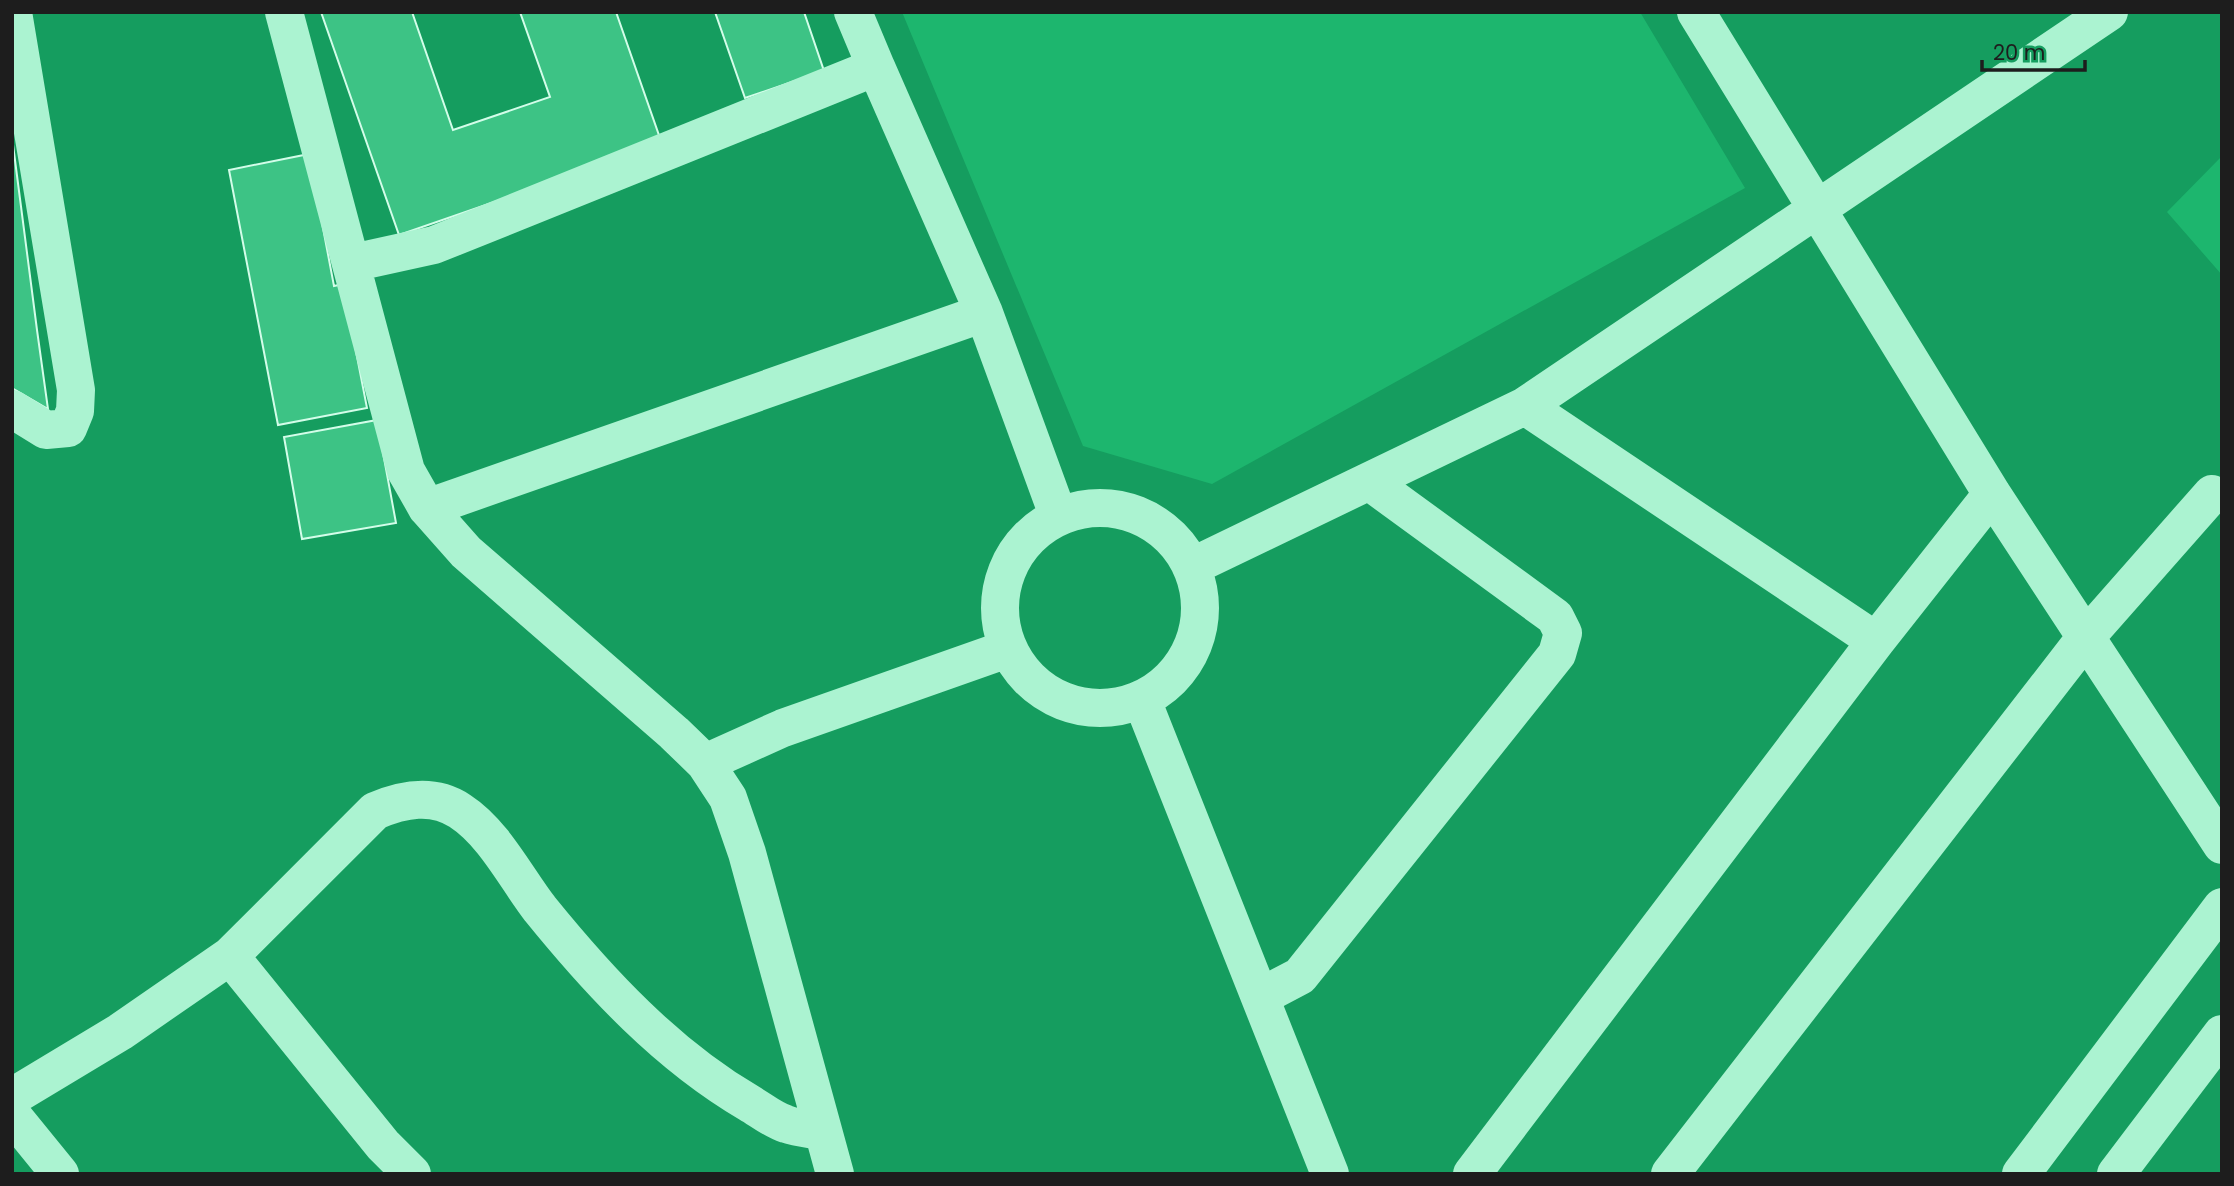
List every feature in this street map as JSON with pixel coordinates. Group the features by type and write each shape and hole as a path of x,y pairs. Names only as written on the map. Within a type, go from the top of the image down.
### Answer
{"street":[{"path":"12,409 46,430 68,428 75,411 76,390 13,12"},
{"path":"284,12 406,471 427,509 466,552 705,763 728,798 747,853 835,1174"},
{"path":"853,12 984,313 1059,515"},
{"path":"1696,12 1992,494 2222,845"},
{"path":"1193,566 1525,406 1819,210 2105,13"},
{"path":"352,263 434,244 876,67"},
{"path":"427,509 984,313"},
{"path":"1525,406 1876,641"},
{"path":"1260,998 1300,976 1558,654 1563,633 1555,617 1416,519 1370,482"},
{"path":"1472,1174 1876,641 1992,494"},
{"path":"1670,1174 2085,637 2212,494"},
{"path":"1097,506 1137,513 1170,534 1193,566 1202,605 1195,644 1174,677 1142,700 1103,709 1064,703 1030,681 1007,649 998,610 1005,572 1026,538 1059,515 1097,506"},
{"path":"705,763 783,728 1007,649"},
{"path":"1142,700 1330,1174"},
{"path":"12,1097 120,1032 230,956 375,811 400,800 432,799 460,811 482,831 541,910 622,1000 675,1052 726,1089 785,1124 822,1131"},
{"path":"2021,1174 2222,907"},
{"path":"230,956 383,1145 412,1174"},
{"path":"2116,1174 2222,1034"},
{"path":"12,1115 60,1174"}],"green space":[{"path":"902,12 1640,12 1745,188 1212,484 1083,446"},
{"path":"2222,156 2222,275 2167,212"}],"building":[{"path":"321,12 412,12 453,130 550,97 520,12 616,12 662,144 399,235"},
{"path":"715,12 804,12 824,71 745,98"},
{"path":"12,137 37,330 48,409 12,388"},
{"path":"309,154 334,286 343,284 367,408 278,425 229,170"},
{"path":"377,420 396,523 302,539 284,437"}]}
